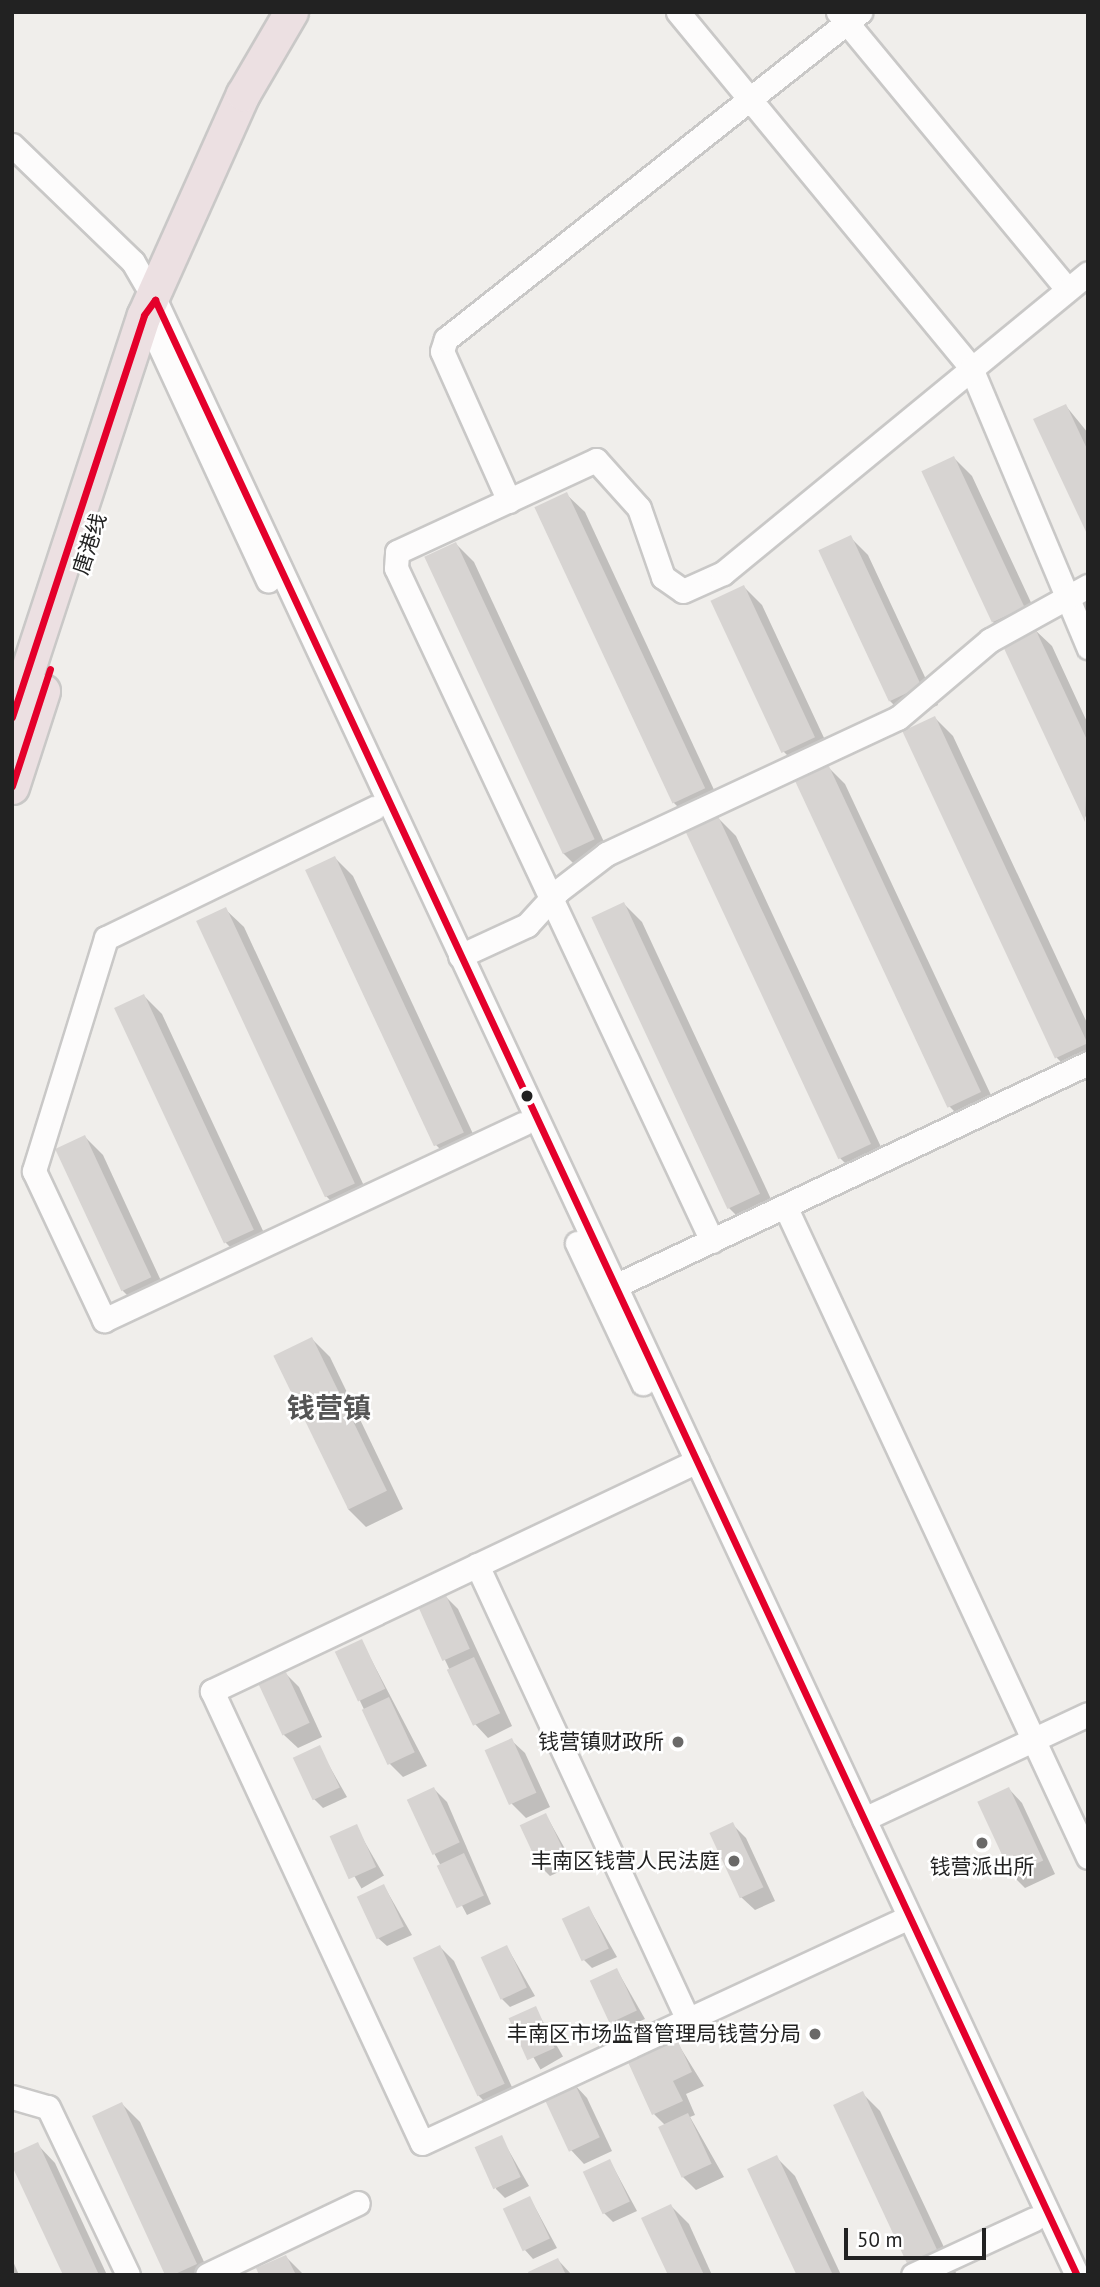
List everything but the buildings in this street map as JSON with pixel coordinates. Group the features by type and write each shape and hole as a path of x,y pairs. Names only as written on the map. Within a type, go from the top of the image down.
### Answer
{"highway":[{"name":"唐港线","path":"12,718 151,318 243,94 291,12"},
{"name":"唐港线","path":"12,787 151,318"}],"street":[{"path":"678,12 971,368 1064,597 1088,647"},
{"path":"509,501 442,351 446,339 751,98 848,16 1068,289"},
{"path":"12,145 133,262 151,318 374,808 522,1124 864,1819 903,1920 1060,2275"},
{"path":"712,1241 396,568 397,552 596,460 639,508 663,577 683,591 723,573 1088,273"},
{"path":"151,318 460,956 615,1286 690,1464 903,1920 1077,2275"},
{"path":"460,956 527,925 550,900 606,854 898,718 989,640 1088,586"},
{"path":"374,808 106,937 34,1171 104,1320 522,1124"},
{"path":"615,1286 1088,1063"},
{"path":"785,1206 1088,1857"},
{"path":"690,1464 212,1691 410,2118 422,2143 903,1920"},
{"path":"477,1565 688,2020"},
{"path":"864,1819 1088,1714"},
{"path":"12,2097 48,2107 128,2275"},
{"path":"207,2275 358,2203"},
{"path":"913,2275 1034,2219"}],"transit line":[{"path":"12,717 144,315 155,300 1077,2275"},
{"path":"12,786 50,669"}],"place":[{"name":"钱营镇财政所","path":"678,1742"},
{"name":"钱营派出所","path":"982,1843"},
{"name":"丰南区钱营人民法庭","path":"734,1861"},
{"name":"丰南区市场监督管理局钱营分局","path":"815,2034"}],"district":[{"name":"钱营镇","path":"329,1408"}]}
